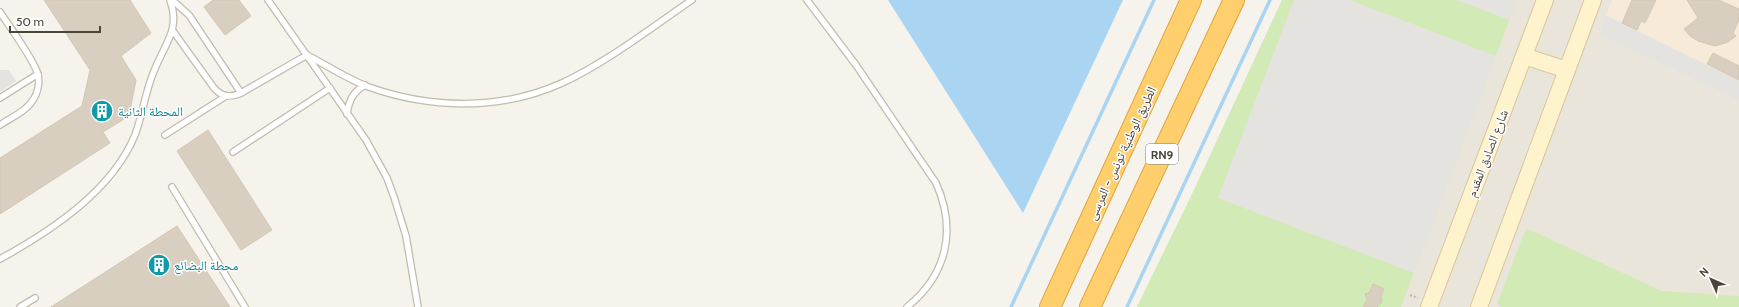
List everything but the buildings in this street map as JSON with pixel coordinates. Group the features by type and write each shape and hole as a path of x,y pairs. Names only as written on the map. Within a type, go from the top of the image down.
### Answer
{"highway":[{"name":"الطريق الوطنية تونس - المرسى","path":"1050,307 1191,0"},
{"name":"RN9","path":"1090,307 1234,0"}],"main road":[{"name":"شارع الصادق المقدم","path":"1429,307 1545,0"},
{"path":"1479,307 1593,0"},
{"path":"1524,56 1567,70"}],"lane":[{"path":"0,259 32,240 73,211 113,174 121,162 135,135 153,71 173,31 175,20 171,0"},
{"path":"171,0 189,15 241,93"},
{"path":"268,0 330,88 377,159 394,197 406,236 418,307"},
{"path":"307,55 365,86 397,96 430,102 456,104 497,102 530,95 561,83 591,68 692,0"},
{"path":"807,0 860,72 936,183 941,194 947,230 943,255 933,279 925,290 907,307"},
{"path":"0,12 38,74 39,84 36,95 31,104 0,125"},
{"path":"173,31 214,88 219,93 226,96 234,96 241,93 307,55"},
{"path":"0,98 38,74"},
{"path":"347,114 348,105 352,97 357,90 365,86"},
{"path":"233,152 330,88"},
{"path":"165,135 226,96"},
{"path":"172,187 245,307"},
{"path":"20,307 35,298"}],"shaded area":[{"path":"1282,0 1739,0 1739,307 1137,307 1194,190"},
{"path":"1294,0 1350,0 1496,56 1414,273 1218,198"},
{"path":"1456,0 1517,0 1510,20"},
{"path":"1612,0 1739,0 1739,101 1599,35"},
{"path":"1606,15 1739,81 1739,101 1599,35"},
{"path":"0,70 9,70 16,81 0,92"}],"green space":[{"path":"1282,0 1517,0 1401,307 1137,307 1194,190"},
{"path":"1526,228 1662,291 1739,296 1739,307 1502,307 1497,304"}],"water":[{"path":"888,0 1123,0 1023,213"}],"waterway":[{"path":"1011,307 1154,0"},
{"path":"1127,307 1270,0"}],"place":[{"name":"المحطة الثانية","path":"102,111"},
{"name":"محطة البضائع","path":"159,265"}]}
